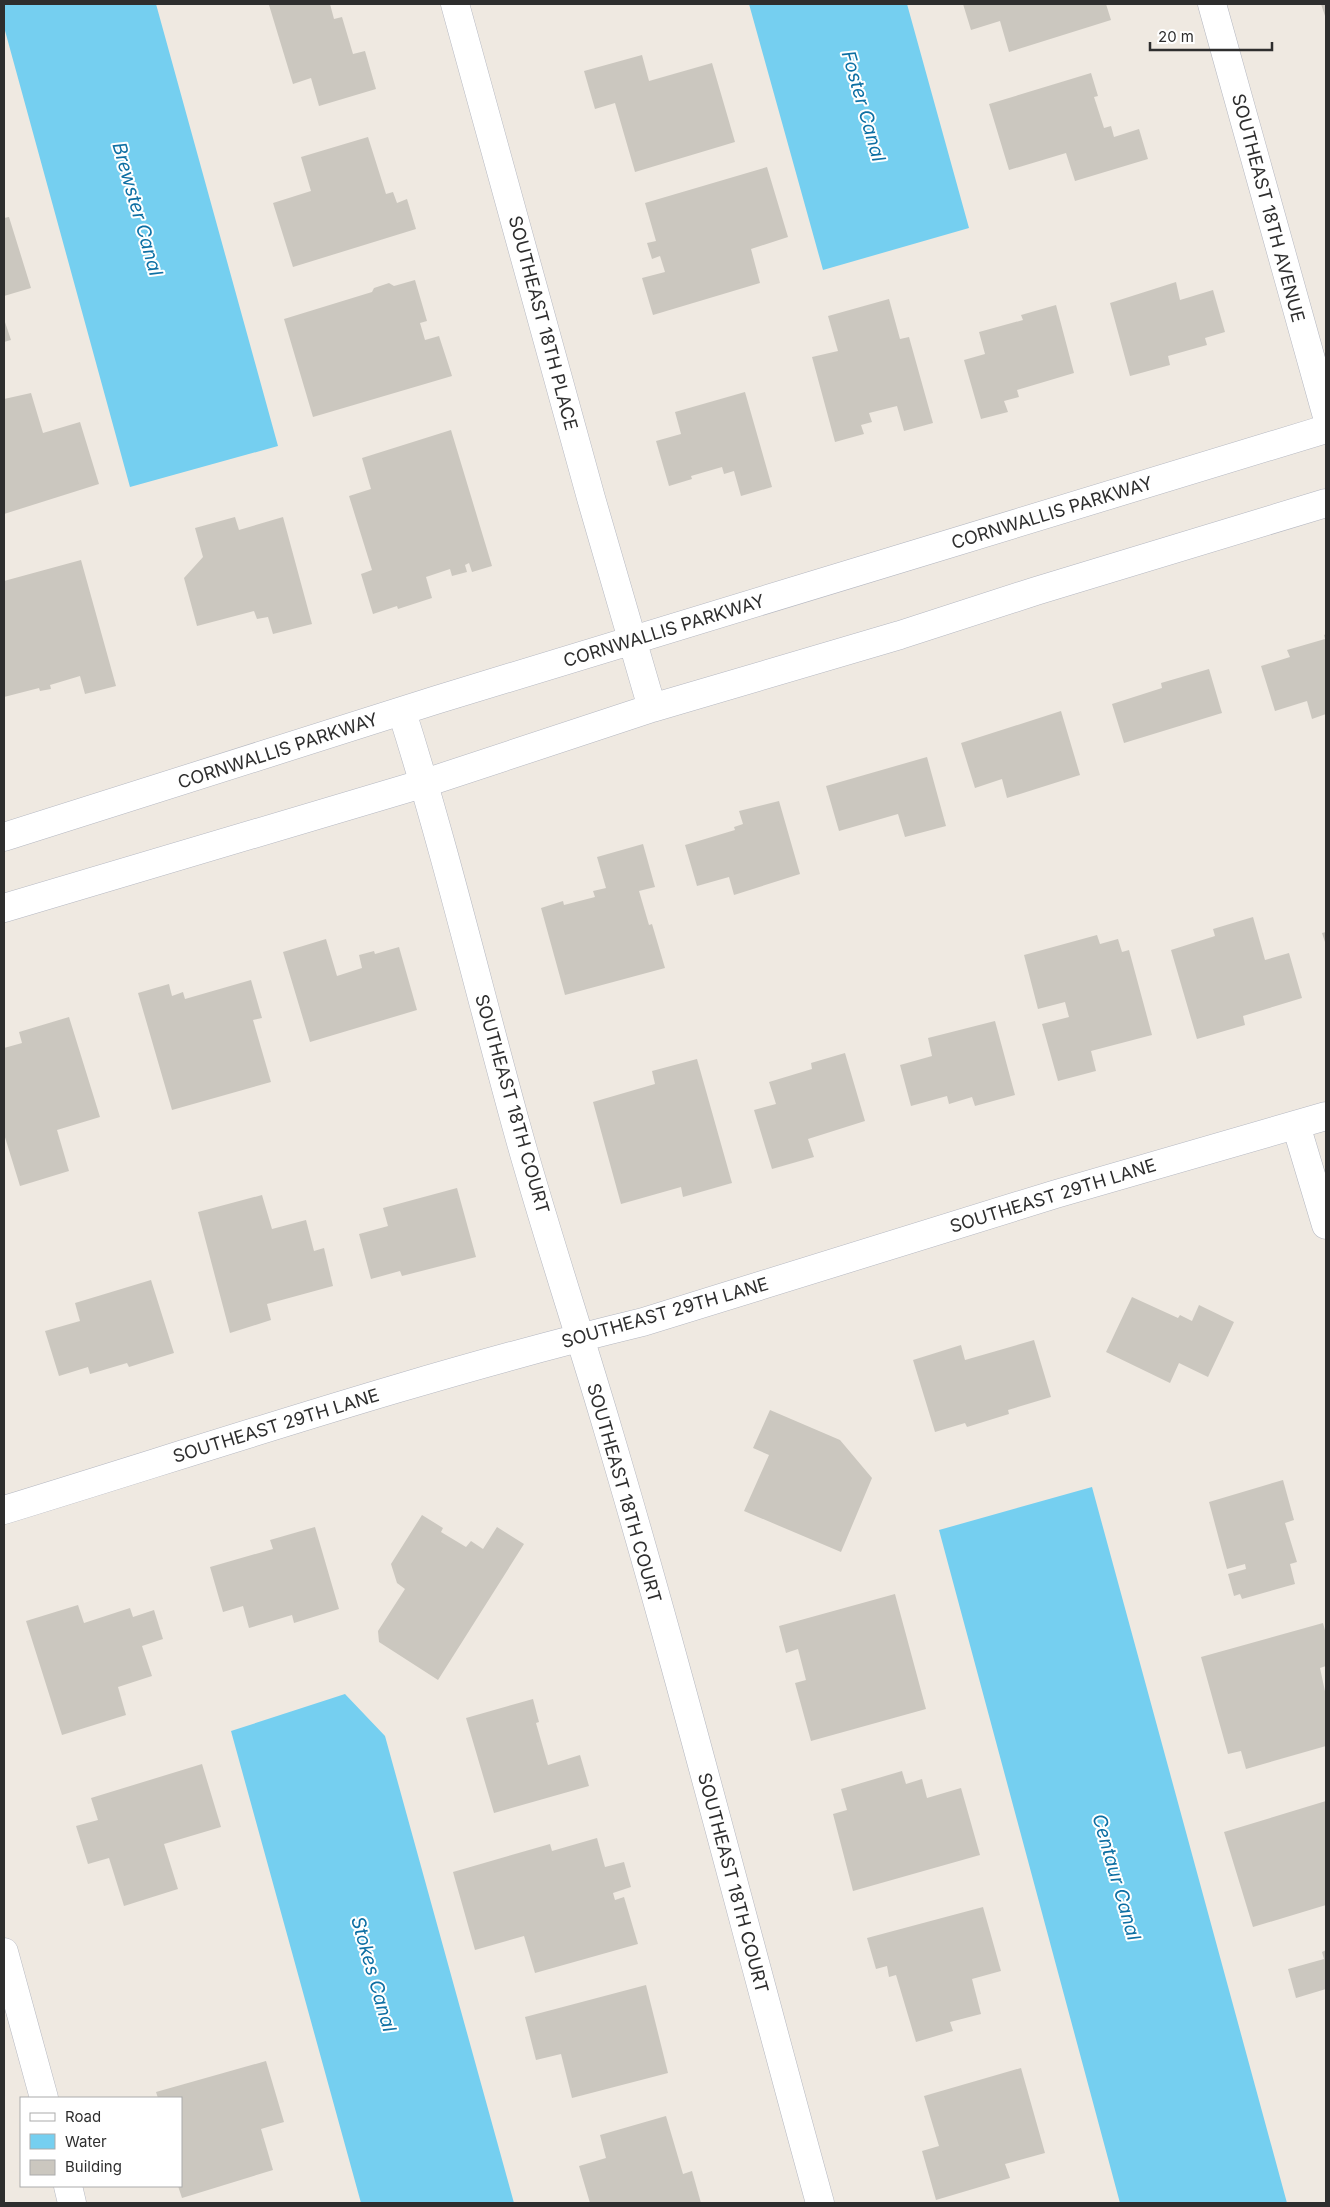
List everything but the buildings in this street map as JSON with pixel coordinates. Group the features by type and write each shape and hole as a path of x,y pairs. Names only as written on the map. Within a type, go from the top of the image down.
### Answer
{"street":[{"name":"SOUTHEAST 18TH PLACE","path":"455,4 591,498 652,708"},
{"name":"SOUTHEAST 18TH AVENUE","path":"1212,4 1326,413"},
{"name":"CORNWALLIS PARKWAY","path":"4,838 402,712 1326,429"},
{"path":"4,908 425,783 652,708 900,635 1036,591 1326,503"},
{"name":"SOUTHEAST 18TH COURT","path":"402,712 425,783 516,1127 578,1338 608,1429 697,1746 820,2203"},
{"name":"SOUTHEAST 29TH LANE","path":"4,1510 337,1407 578,1338 643,1322 1056,1194 1326,1116"},
{"path":"1296,1125 1326,1226"},
{"path":"4,1952 44,2097"},
{"path":"68,2187 72,2203"}],"water":[{"name":"Brewster Canal","path":"4,4 156,4 278,446 130,487 4,27"},
{"name":"Foster Canal","path":"749,4 907,4 969,228 823,270"},
{"name":"Centaur Canal","path":"1092,1487 1287,2203 1120,2203 939,1530"},
{"name":"Stokes Canal","path":"345,1694 385,1736 514,2203 361,2203 231,1731"}]}
